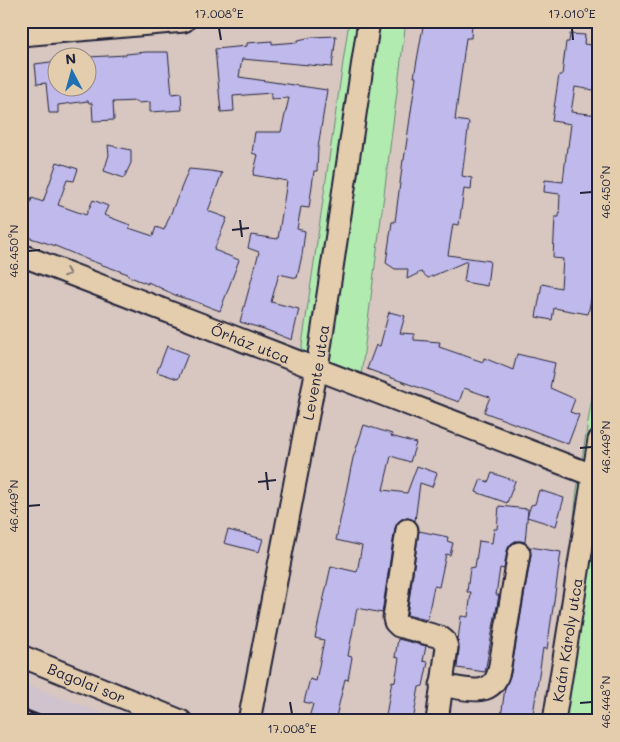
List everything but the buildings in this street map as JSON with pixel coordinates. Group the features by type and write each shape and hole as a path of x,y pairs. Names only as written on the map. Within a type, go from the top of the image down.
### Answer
{"street":[{"path":"21,35 184,21"},
{"name":"Levente utca","path":"249,721 317,368 370,21"},
{"name":"Őrház utca","path":"21,255 592,475"},
{"name":"Kaán Károly utca","path":"554,721 599,440"},
{"path":"407,530 394,618 399,626 440,637 445,641 447,647 437,721"},
{"path":"441,685 480,691 488,688 496,680 519,553"},
{"name":"Bagolai sor","path":"21,656 181,721"}],"shaded area":[{"path":"21,682 123,721 21,721"}],"green space":[{"path":"349,21 406,21 361,376 301,352"},
{"path":"599,354 599,721 552,721 577,490"}],"railway":[{"path":"21,709 52,721"}]}
